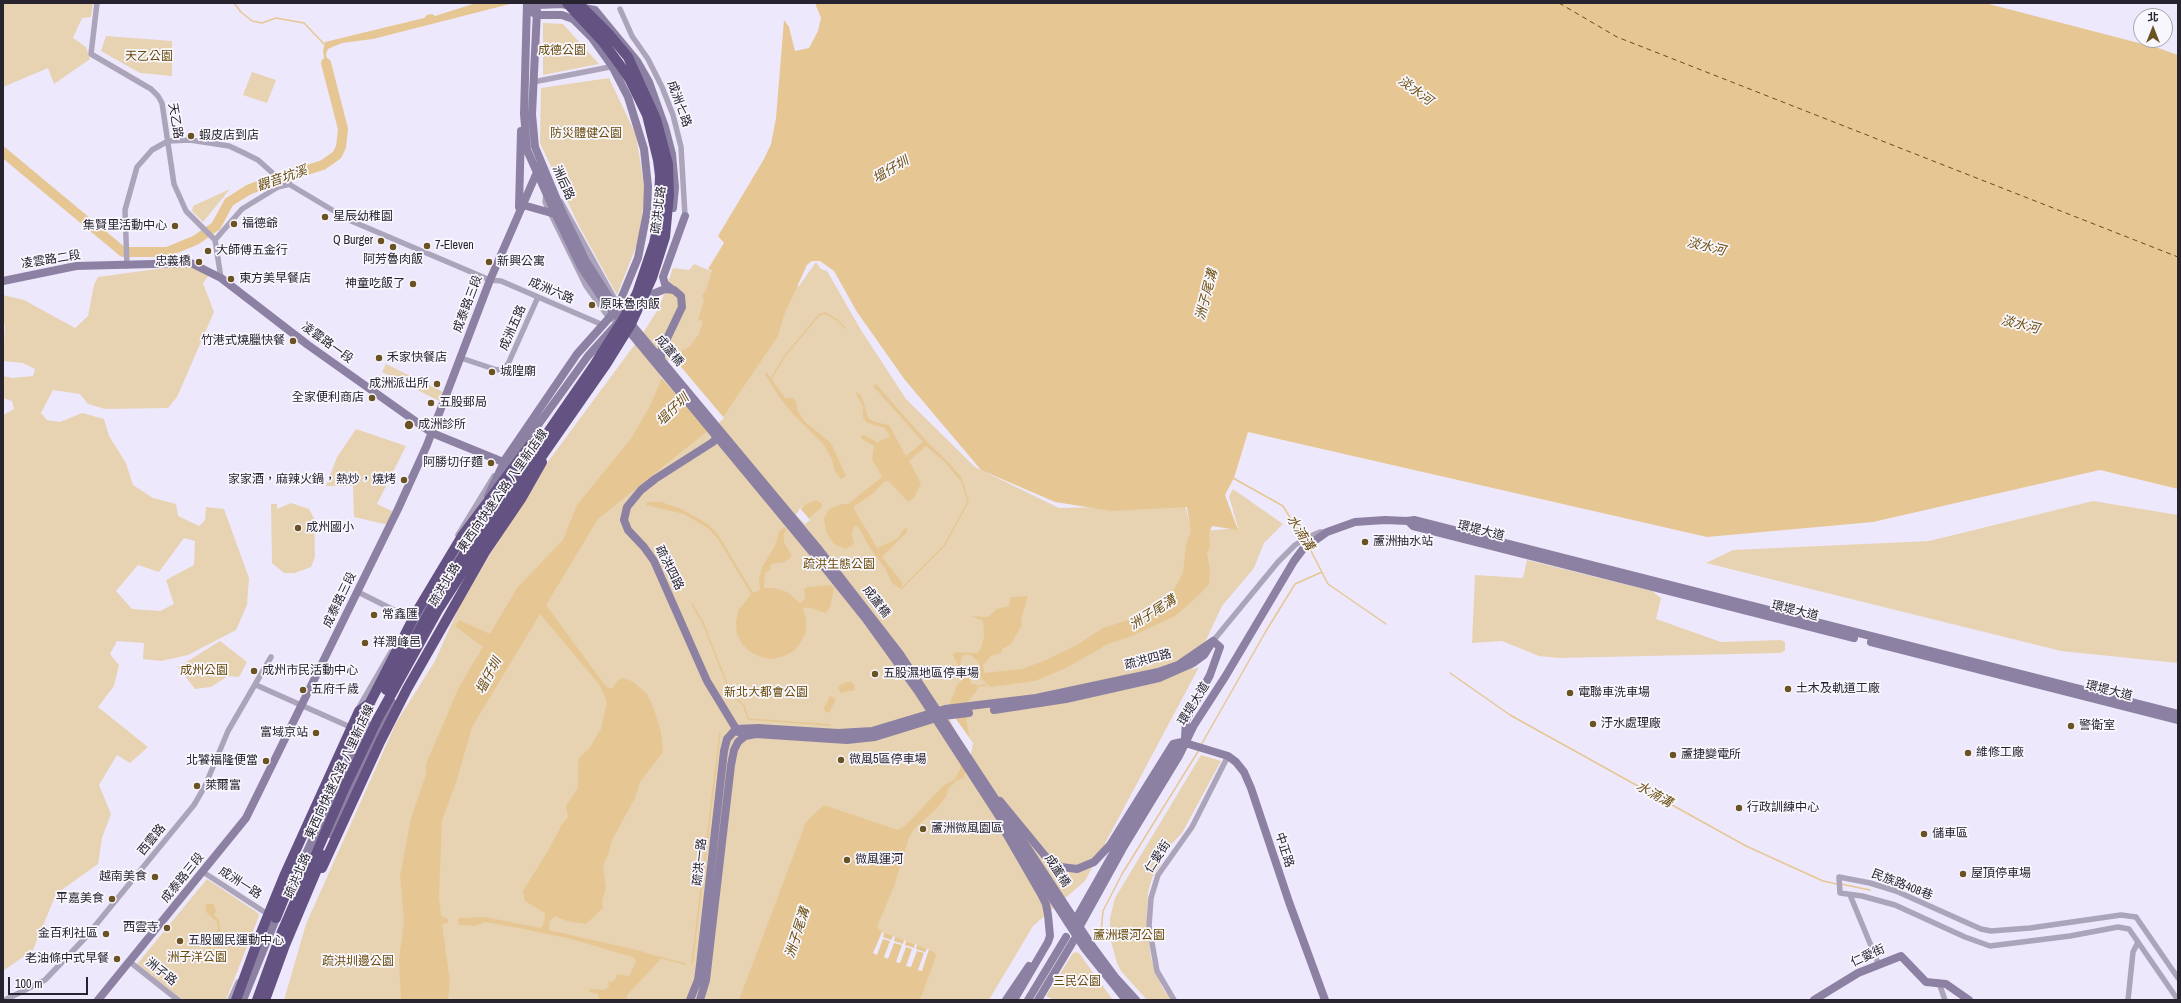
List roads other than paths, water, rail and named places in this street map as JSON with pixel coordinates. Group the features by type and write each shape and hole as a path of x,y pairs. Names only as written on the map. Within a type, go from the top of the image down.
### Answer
{"highway":[{"name":"東西向快速公路 八里新店線","path":"251,1000 277,929 386,690 436,600 472,542 595,364 637,293 654,243 660,192 658,160 649,123 630,80 603,42 567,3"},
{"name":"東西向快速公路 八里新店線","path":"257,1000 281,934 345,787 377,720 438,610 478,548 558,436 605,366 641,305 652,278 665,237 669,195 668,164 656,119 643,87 628,57 598,22 578,3"},
{"path":"276,918 352,728 417,611 462,536 545,426 567,403"},
{"path":"285,938 299,921 362,781 407,689 485,552 521,499 558,436"},
{"path":"236,1000 258,940 285,874 300,846 359,711 378,695"},
{"path":"263,1000 323,855 368,758 376,735"}],"street":[{"name":"天乙路","path":"97,3 90,54 151,89 158,96 162,103 174,184 186,211 200,227 215,240"},
{"path":"538,4 532,114 534,147 541,163"},
{"name":"疏洪北路","path":"230,1000 266,913 352,728 410,618 473,508 588,356 648,289 669,235 675,187 672,154 666,127 649,82 638,61 595,10 561,4 538,4 527,6"},
{"path":"527,6 537,15"},
{"path":"527,6 525,91 527,150 536,171"},
{"name":"成洲七路","path":"620,9 632,36 648,59 673,115 681,147 685,216"},
{"name":"疏洪北路","path":"243,1000 276,918 378,695 437,586 473,531 506,463 577,354 610,317 618,304 638,258 645,231 648,195 646,163 628,97 612,66 592,38 573,19 556,14 537,15"},
{"path":"533,82 648,59"},
{"path":"518,218 522,114 525,91"},
{"name":"成洲六路","path":"168,141 190,140 229,146 258,160 277,177 349,220 490,280 501,281 603,325"},
{"path":"127,263 125,210 137,167 142,159 152,150 168,141"},
{"name":"成泰路三段","path":"98,1000 246,818 398,509 432,433 442,402 490,280 518,218 536,171 541,163"},
{"name":"洲后路","path":"541,163 556,214"},
{"name":"洲后路","path":"536,171 549,192"},
{"path":"221,278 215,240 242,209 278,187 290,184"},
{"path":"618,323 610,317 586,286 556,214 545,202 549,192 562,203 618,304 627,313 659,291 674,290"},
{"path":"523,205 556,214"},
{"name":"成蘆橋","path":"556,214 581,267 604,302 865,618 919,693 1085,949 1126,1000"},
{"name":"成蘆橋","path":"556,214 608,296 817,547 874,619 988,787 1095,951 1136,1000"},
{"path":"674,290 665,284 663,277 685,216"},
{"name":"凌雲路一段","path":"127,263 191,263 221,278 308,345 432,433 506,463"},
{"name":"凌雲路二段","path":"3,281 76,266 127,263"},
{"name":"疏洪四路","path":"674,290 681,296 682,307 661,351 660,359 664,369 715,431 717,436 713,442 641,490 627,507 624,520 628,530 644,546 654,561 707,681 742,738"},
{"name":"成洲五路","path":"460,358 497,370 504,369 508,364 538,297"},
{"name":"疏洪北路","path":"263,1000 285,938 313,868 376,735 415,657 480,549 506,463"},
{"name":"環堤大道","path":"1079,921 1185,743 1194,724 1299,554 1325,534 1342,526 1369,520 1408,522 1413,526 2080,693 2178,714"},
{"path":"988,787 1046,857 1061,867 1067,868 1077,869 1094,862 1110,845 1171,746 1177,742 1185,743 1186,720 1210,675 1220,647 1213,641 1278,562 1295,545 1320,532 1325,534"},
{"path":"358,592 410,618"},
{"name":"疏洪四路","path":"946,712 1006,709 1066,699 1159,678 1174,673 1193,663 1204,655 1213,641"},
{"name":"西雲路","path":"5,1000 45,980 85,938 164,843 194,804 205,786 228,731 271,657"},
{"path":"256,685 303,704 352,728"},
{"name":"環堤大道","path":"2105,699 2178,720"},
{"path":"736,729 758,728 854,733 872,731 946,712"},
{"path":"742,738 756,734 847,740 875,737 946,712"},
{"name":"疏洪一路","path":"690,1000 698,980 700,966 724,751 727,739 736,729"},
{"name":"疏洪一路","path":"700,1000 706,980 709,958 732,757 735,746 742,738"},
{"name":"中正路","path":"1185,743 1228,756 1239,765 1251,788 1289,902 1325,1000"},
{"name":"仁愛街","path":"1174,1000 1156,970 1149,926 1151,898 1158,875 1192,827 1228,756"},
{"path":"975,779 1046,904 1050,936 1045,949 1014,1000"},
{"name":"成洲一路","path":"203,872 266,913"},
{"name":"民族路408巷","path":"2178,978 2140,920 2136,917 2121,915 2030,928 1991,931 1981,929 1896,891 1870,883 1840,877 1840,893 1862,896 1894,905 1965,937 1990,946 2070,936 2118,927 2129,929 2178,1000"},
{"path":"1850,895 1878,965"},
{"path":"1028,1000 1066,937"},
{"path":"1038,1000 1074,940"},
{"path":"2128,1000 2133,952 2138,942"},
{"path":"1006,1000 1026,970 1045,949"},
{"name":"仁愛街","path":"1814,1000 1858,973 1901,956 1926,982 1946,984 1969,1000"},
{"name":"洲子路","path":"130,962 178,1000"},
{"path":"1939,983 1945,1000"}],"water":[{"path":"476,3 514,3 373,39 342,43 328,49 326,54 330,73 327,76 323,51 325,42 424,18 427,15 432,14 435,16"},
{"path":"815,3 1985,3 2133,41 2133,48 2158,48 2178,55 2178,489 2100,470 1873,522 1707,537 1248,432 1234,478 1225,495 1238,530 1212,526 1209,534 1210,547 1207,552 1210,571 1209,584 1200,594 1175,616 1132,636 1108,644 1066,668 1035,681 990,687 981,678 980,665 976,659 970,655 963,655 960,669 953,655 955,652 977,653 980,650 984,638 983,621 971,616 988,617 997,609 1009,606 1011,597 1028,596 1021,619 1022,625 1011,644 1002,649 1001,653 991,656 983,665 984,673 1022,669 1046,660 1075,646 1103,628 1143,615 1169,599 1183,573 1186,544 1191,532 1187,507 1112,511 1055,502 981,470 905,380 857,312 834,271 820,261 812,261 807,265 784,315 778,336 721,420 598,519 546,605 604,684 609,688 613,688 617,681 622,678 632,681 647,694 654,709 661,732 663,752 640,782 635,798 612,840 603,866 606,888 602,901 603,908 586,924 567,921 555,916 550,921 549,930 641,951 659,957 660,960 627,995 627,1000 599,1000 598,994 590,992 589,989 605,990 609,987 608,982 613,981 617,977 616,974 629,976 636,962 633,957 571,939 519,928 485,922 475,926 459,925 459,918 485,917 541,928 545,920 545,913 525,901 523,891 548,851 561,826 568,817 566,806 578,788 579,758 590,747 601,729 607,702 599,684 540,614 472,727 456,783 442,820 439,896 441,916 448,919 448,923 442,924 450,982 448,1000 401,1000 399,960 404,920 400,876 411,818 426,775 426,764 459,687 483,647 455,626 459,620 490,634 517,588 563,540 577,505 630,440 650,406 671,357 690,346 699,334 703,321 698,320 704,301 702,295 706,290 712,271 708,269 724,243 718,236 764,159 771,144 776,118 784,20 789,27 795,51 809,48 818,31 821,18"},
{"path":"766,372 785,398 793,398 796,401 797,410 805,422 831,443 846,476 841,479 835,471 832,460 824,445 793,414 780,398 765,374"},
{"path":"876,384 928,443 962,478 963,484 945,462 926,446 909,461 921,483 914,498 908,502 889,481 885,481 871,495 853,507 877,548 897,539 904,529 907,528 907,532 882,557 902,582 901,589 892,583 886,570 872,551 858,527 854,526 852,534 854,544 846,549 834,544 826,532 824,519 829,509 842,504 848,504 882,477 872,459 874,446 862,439 861,436 864,435 877,442 890,437 885,428 867,423 863,417 863,407 856,394 857,392 862,397 868,418 875,422 889,425 906,456 923,442 873,386"},
{"path":"816,500 822,504 821,508 804,522 797,515 806,504"},
{"path":"648,502 661,502 679,508 708,524 719,536 753,593 760,590 759,580 762,567 775,546 779,532 784,527 787,530 784,533 784,542 792,556 785,562 771,564 770,570 765,573 764,588 775,588 787,592 800,603 805,599 804,589 807,587 830,585 834,588 830,607 826,613 810,608 803,608 806,619 806,631 801,642 794,651 784,656 772,659 761,657 750,652 742,644 737,634 736,622 738,611 751,594 718,539 709,529 684,514 646,505"},
{"name":"微風運河","path":"962,676 969,677 972,685 976,684 978,689 966,704 965,711 971,749 964,778 956,781 948,789 946,797 937,808 915,828 910,835 894,886 877,927 882,932 934,952 936,956 920,1000 739,1000 806,822 824,805 898,830 907,824 943,786 955,779 960,769 960,736 953,721 950,703 957,685 962,680"},
{"path":"847,682 854,684 855,690 841,693 838,688 840,685"},
{"path":"830,696 836,699 829,713 825,711 824,708"},
{"path":"206,904 213,904 216,911 214,915 219,920 221,937 215,936 212,939 211,950 209,949 211,936 218,929 217,922 206,912"}],"waterway":[{"path":"234,3 241,12 252,21 262,23 276,18 304,23 324,44"},
{"name":"觀音坑溪","path":"3,152 123,252 167,252 196,240 216,226 229,202 248,190 268,182 323,165 337,155 341,147 343,129 326,63"},
{"path":"771,379 784,357 819,315 825,313 837,320 845,328"},
{"name":"水湳溝","path":"1233,478 1283,506 1303,538"},
{"path":"901,589 944,546 968,502 963,484"},
{"name":"水湳溝","path":"1309,547 1328,584 1386,624"},
{"name":"洲子尾溝","path":"1201,745 1266,631 1295,584 1322,572"},
{"path":"692,604 703,623 730,692 744,706 748,719 830,725"},
{"name":"水湳溝","path":"1450,673 1510,715 1746,846 1823,881 1837,884"},
{"name":"洲子尾溝","path":"975,687 989,684"},
{"path":"692,964 720,733"},
{"name":"洲子尾溝","path":"1101,932 1103,911 1122,874 1199,750"},
{"name":"水湳溝","path":"1841,884 1870,890"},
{"path":"659,957 685,964"}],"place":[{"name":"蝦皮店到店","path":"191,136"},
{"name":"星辰幼稚園","path":"325,217"},
{"name":"福德爺","path":"234,224"},
{"name":"集賢里活動中心","path":"175,226"},
{"name":"Q Burger","path":"381,241"},
{"name":"7-Eleven","path":"427,246"},
{"name":"阿芳魯肉飯","path":"393,247"},
{"name":"大師傅五金行","path":"208,251"},
{"name":"忠義橋","path":"199,262"},
{"name":"新興公寓","path":"489,262"},
{"name":"東方美早餐店","path":"231,279"},
{"name":"神童吃飯了","path":"413,284"},
{"name":"原味魯肉飯","path":"592,305"},
{"name":"竹港式燒臘快餐","path":"293,341"},
{"name":"禾家快餐店","path":"379,358"},
{"name":"城隍廟","path":"492,372"},
{"name":"成洲派出所","path":"437,384"},
{"name":"全家便利商店","path":"372,398"},
{"name":"五股郵局","path":"431,403"},
{"name":"成洲診所","path":"409,425"},
{"name":"阿勝切仔麵","path":"491,463"},
{"name":"家家酒，麻辣火鍋，熱炒，燒烤","path":"404,480"},
{"name":"成州國小","path":"298,528"},
{"name":"蘆洲抽水站","path":"1365,542"},
{"name":"常鑫匯","path":"374,615"},
{"name":"祥潤峰邑","path":"365,643"},
{"name":"成州市民活動中心","path":"254,671"},
{"name":"五股濕地區停車場","path":"875,674"},
{"name":"土木及軌道工廠","path":"1788,689"},
{"name":"五府千歲","path":"303,690"},
{"name":"電聯車洗車場","path":"1570,693"},
{"name":"汙水處理廠","path":"1593,724"},
{"name":"警衛室","path":"2071,726"},
{"name":"富域京站","path":"316,733"},
{"name":"維修工廠","path":"1968,753"},
{"name":"蘆捷變電所","path":"1673,755"},
{"name":"微風5區停車場","path":"841,760"},
{"name":"北饕福隆便當","path":"266,761"},
{"name":"萊爾富","path":"197,786"},
{"name":"行政訓練中心","path":"1739,808"},
{"name":"蘆洲微風園區","path":"923,829"},
{"name":"儲車區","path":"1924,834"},
{"name":"微風運河","path":"847,860"},
{"name":"屋頂停車場","path":"1963,874"},
{"name":"越南美食","path":"155,877"},
{"name":"平嘉美食","path":"112,899"},
{"name":"西雲寺","path":"167,928"},
{"name":"金百利社區","path":"106,934"},
{"name":"五股國民運動中心","path":"180,941"},
{"name":"老油條中式早餐","path":"117,959"}],"park label":[{"name":"成德公園","path":"562,51"},
{"name":"天乙公園","path":"149,57"},
{"name":"防災體健公園","path":"586,134"},
{"name":"疏洪生態公園","path":"839,565"},
{"name":"成州公園","path":"204,671"},
{"name":"新北大都會公園","path":"766,693"},
{"name":"蘆洲環河公園","path":"1129,936"},
{"name":"洲子洋公園","path":"197,958"},
{"name":"疏洪圳邊公園","path":"358,962"},
{"name":"三民公園","path":"1077,982"}],"water label":[{"name":"淡水河","path":"1415,91"},
{"name":"塭仔圳","path":"891,170"},
{"name":"淡水河","path":"1706,247"},
{"name":"淡水河","path":"2020,325"},
{"name":"塭仔圳","path":"673,410"},
{"name":"塭仔圳","path":"489,676"}]}
